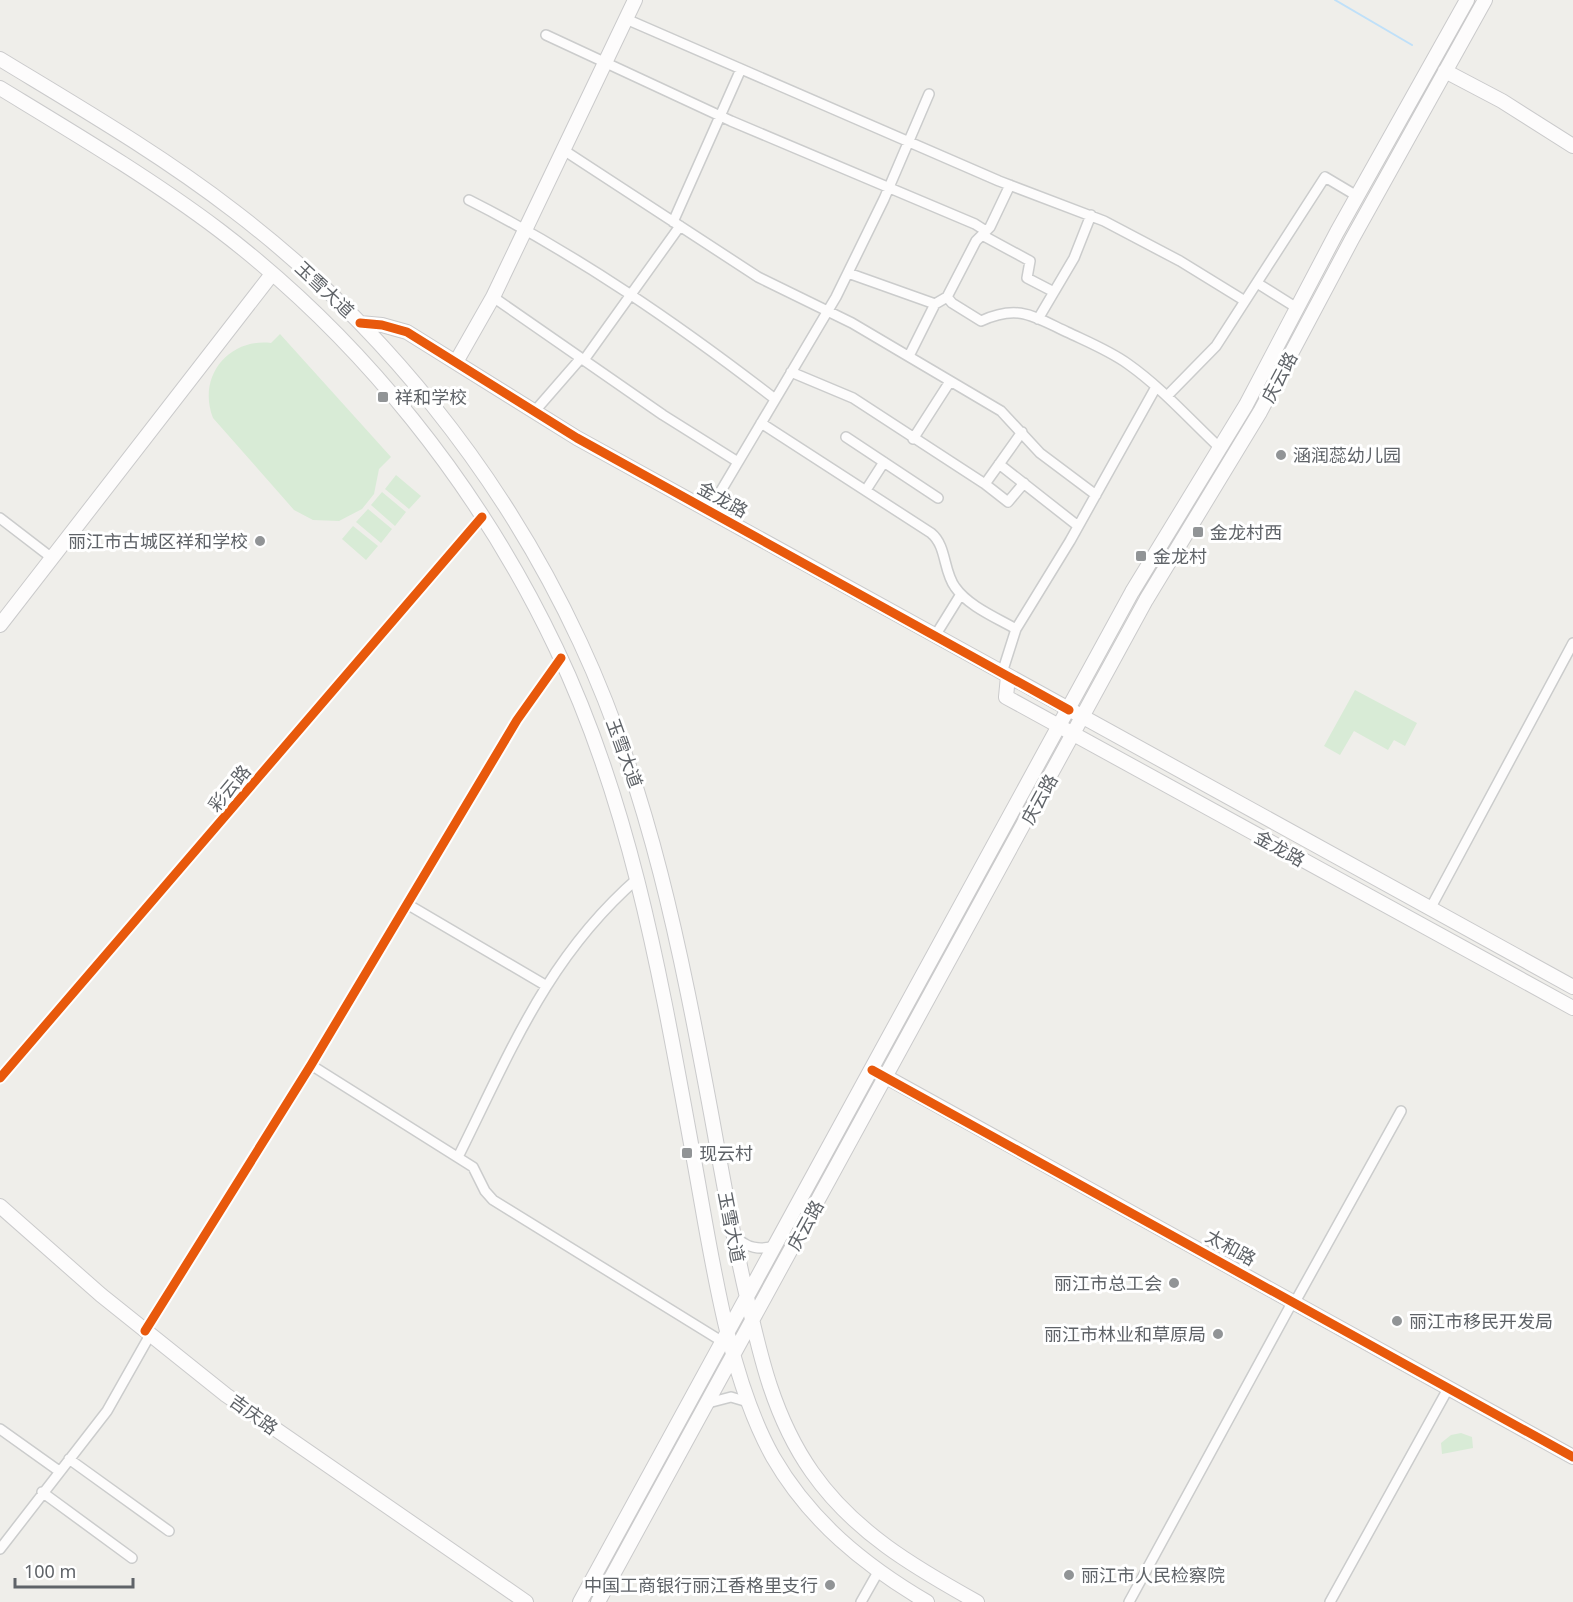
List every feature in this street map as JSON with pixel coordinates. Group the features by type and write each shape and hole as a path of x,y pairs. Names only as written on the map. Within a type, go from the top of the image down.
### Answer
{"main road":[{"path":"456,362 494,297 635,0"},
{"name":"庆云路","path":"580,1602 1132,592 1220,448 1467,0"},
{"name":"庆云路","path":"598,1602 1146,600 1281,375 1352,239 1485,0"},
{"name":"玉雪大道","path":"0,58 145,149 231,208 308,273 360,323 430,401 498,497 565,610 604,696 639,791 662,872 752,1321 765,1372 782,1419 803,1459 845,1512 881,1544 977,1602"},
{"path":"1445,71 1502,102 1573,146"},
{"name":"玉雪大道","path":"0,88 174,199 217,229 272,274 329,327 378,378 443,461 482,517 529,595 561,658 608,777 638,878 726,1336 735,1353 748,1402 765,1442 793,1488 828,1529 878,1572 927,1602"},
{"path":"0,625 272,274"},
{"name":"金龙路","path":"360,323 400,329 534,412 709,511 1573,987"},
{"name":"金龙路","path":"1005,674 1006,697 1573,1008"},
{"name":"太和路","path":"872,1070 1573,1456"},
{"name":"吉庆路","path":"0,1206 147,1333 272,1427 526,1602"}],"street":[{"path":"626,19 1010,185 1091,215 1154,246 1245,301"},
{"path":"546,35 720,116 975,224 984,233 1030,261 1027,278 1054,292"},
{"path":"534,412 583,359 631,295 677,224 741,69"},
{"path":"709,511 848,273 889,187 929,94"},
{"path":"565,151 758,277 827,311 909,356 949,383 1001,411 1040,453 1096,495"},
{"path":"1167,396 1216,346 1325,177 1357,196"},
{"path":"909,356 935,304 947,297 976,241 984,233 1010,185"},
{"path":"469,200 526,229 678,325 775,399"},
{"path":"1038,319 1074,258 1091,215"},
{"path":"848,273 935,304"},
{"path":"1257,283 1298,308"},
{"path":"494,297 738,462"},
{"path":"947,297 952,303 981,321 1009,311 1038,319 1117,356 1167,396 1220,448"},
{"path":"791,372 854,399 985,484 1008,502 1024,483"},
{"path":"913,439 949,383"},
{"path":"1005,674 1016,629 1096,495 1156,387"},
{"path":"761,423 936,536 950,578 961,594 1016,629"},
{"path":"985,484 1022,432"},
{"path":"846,437 938,498"},
{"path":"866,490 884,462"},
{"path":"999,464 1078,526"},
{"name":"彩云路","path":"0,1078 482,517"},
{"path":"0,518 52,558"},
{"path":"935,636 961,594"},
{"path":"1430,909 1573,644"},
{"path":"0,1549 117,1396 147,1333 311,1065 517,720 561,658"},
{"path":"458,1157 545,986 578,938 638,878"},
{"path":"407,904 545,986"},
{"path":"311,1065 473,1167 485,1191 493,1200 726,1336"},
{"path":"1129,1602 1401,1111"},
{"path":"733,1233 750,1247 761,1248 776,1245"},
{"path":"1330,1602 1449,1387"},
{"path":"708,1403 731,1397 748,1402"},
{"path":"0,1429 59,1471"},
{"path":"69,1458 169,1531"},
{"path":"42,1492 132,1558"},
{"path":"861,1602 878,1572"}],"green space":[{"path":"280,334 391,457 379,469 374,494 362,509 339,521 313,520 294,510 213,418 209,403 209,388 220,363 242,347 256,343 271,343"},
{"path":"396,475 421,496 409,509 385,489"},
{"path":"382,492 406,512 395,526 371,505"},
{"path":"368,509 392,529 381,543 356,522"},
{"path":"353,526 378,546 366,560 342,539"},
{"path":"1355,690 1417,723 1405,746 1394,740 1388,750 1354,731 1340,755 1324,746"},
{"path":"1461,1433 1472,1437 1473,1448 1442,1454 1441,1443 1451,1435"}],"waterway":[{"path":"1335,0 1412,45"}],"cycle path":[{"path":"360,323 382,325 407,332 577,438 1069,710"},
{"path":"0,1078 482,517"},
{"path":"145,1331 311,1065 517,720 561,658"},
{"path":"872,1070 1573,1457"}],"place":[{"name":"祥和学校","path":"383,397"},
{"name":"涵润蕊幼儿园","path":"1281,455"},
{"name":"金龙村西","path":"1198,532"},
{"name":"丽江市古城区祥和学校","path":"260,541"},
{"name":"金龙村","path":"1141,556"},
{"name":"现云村","path":"687,1153"},
{"name":"丽江市总工会","path":"1174,1283"},
{"name":"丽江市移民开发局","path":"1397,1321"},
{"name":"丽江市林业和草原局","path":"1218,1334"},
{"name":"丽江市人民检察院","path":"1069,1575"},
{"name":"中国工商银行丽江香格里支行","path":"830,1585"}]}
